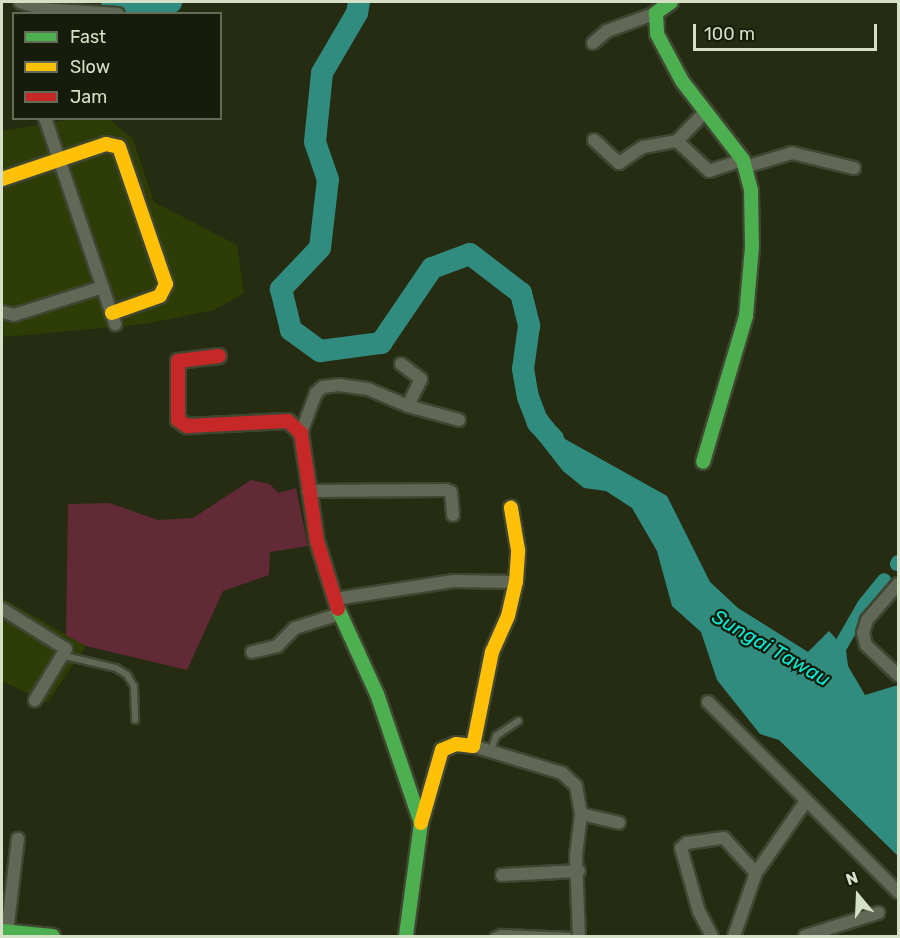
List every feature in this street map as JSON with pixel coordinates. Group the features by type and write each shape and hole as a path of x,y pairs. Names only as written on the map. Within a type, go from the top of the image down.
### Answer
{"street":[{"path":"18,2 43,9 88,12"},
{"path":"593,43 607,31 656,13 671,2"},
{"path":"656,13 657,34 662,48 705,112 744,164 752,213 746,316 703,462"},
{"path":"594,140 619,163 643,147 676,141 705,112"},
{"path":"2,178 59,159 110,143 119,147 166,289 159,296 114,319 59,159 46,120"},
{"path":"676,141 709,171 792,153 854,168"},
{"path":"2,312 14,315 103,287"},
{"path":"219,356 178,362 178,420 187,426 288,421 301,433"},
{"path":"401,364 421,379 408,406"},
{"path":"421,823 376,694 340,614 317,541 301,433 316,393 323,387 353,385 408,406 459,420"},
{"path":"308,491 446,490 451,492 453,515"},
{"path":"473,746 492,652 508,616 516,582 518,550 511,508"},
{"path":"335,598 454,581 516,582"},
{"path":"898,584 867,620 863,633 866,645 898,675"},
{"path":"2,609 62,644 65,656 35,700"},
{"path":"252,652 277,646 295,628 340,614"},
{"path":"708,702 898,892"},
{"path":"406,936 421,823 442,750 456,744 491,750 568,775 576,786 581,813 576,856 579,871 579,936"},
{"path":"734,936 756,873 806,801"},
{"path":"581,813 619,823"},
{"path":"711,936 699,912 681,848 687,843 724,838 756,873"},
{"path":"18,839 4,932 53,936"},
{"path":"502,875 579,871"},
{"path":"805,936 878,914"}],"lane":[{"path":"65,656 116,668 127,675 134,686 135,720"},
{"path":"491,750 496,736 518,721"},
{"path":"494,936 501,933 569,936"}],"shaded area":[{"path":"67,120 110,120 133,139 154,202 237,245 244,293 214,310 145,324 5,337 2,332 2,131"},
{"path":"251,480 270,484 278,493 296,488 308,546 270,552 269,575 223,591 187,670 86,646 66,635 68,504 109,503 158,520 193,518"},
{"path":"2,598 86,646 47,703 2,681"}],"water":[{"path":"541,407 565,439 667,496 710,582 738,608 808,652 829,631 846,650 848,666 865,695 898,685 898,856 779,740 760,734 717,680 701,632 672,606 657,551 632,508 606,491 584,488 563,471 527,425"}],"waterway":[{"name":"Sungai Tawau","path":"112,2 129,10 171,2"},
{"name":"Sungai Tawau","path":"359,2 357,13 322,73 315,142 328,179 320,248 281,289 291,330 320,351 381,343 432,268 470,254 521,293 529,326 523,369 528,397 538,423 553,439"},
{"path":"833,659 864,605 884,580"}],"traffic: fast":[{"path":"671,2 656,13 657,34 682,81 743,160 751,190 752,247 746,316 703,462"},
{"path":"338,609 377,694 421,823 406,936"},
{"path":"2,931 53,936"}],"traffic: slow":[{"path":"2,179 106,144 119,147 166,284 160,296 112,313"},
{"path":"421,823 442,750 456,744 473,746 492,652 508,616 516,582 518,550 511,508"}],"traffic: jam":[{"path":"219,356 178,361 178,420 187,426 288,421 301,433 317,541 338,609"}]}
